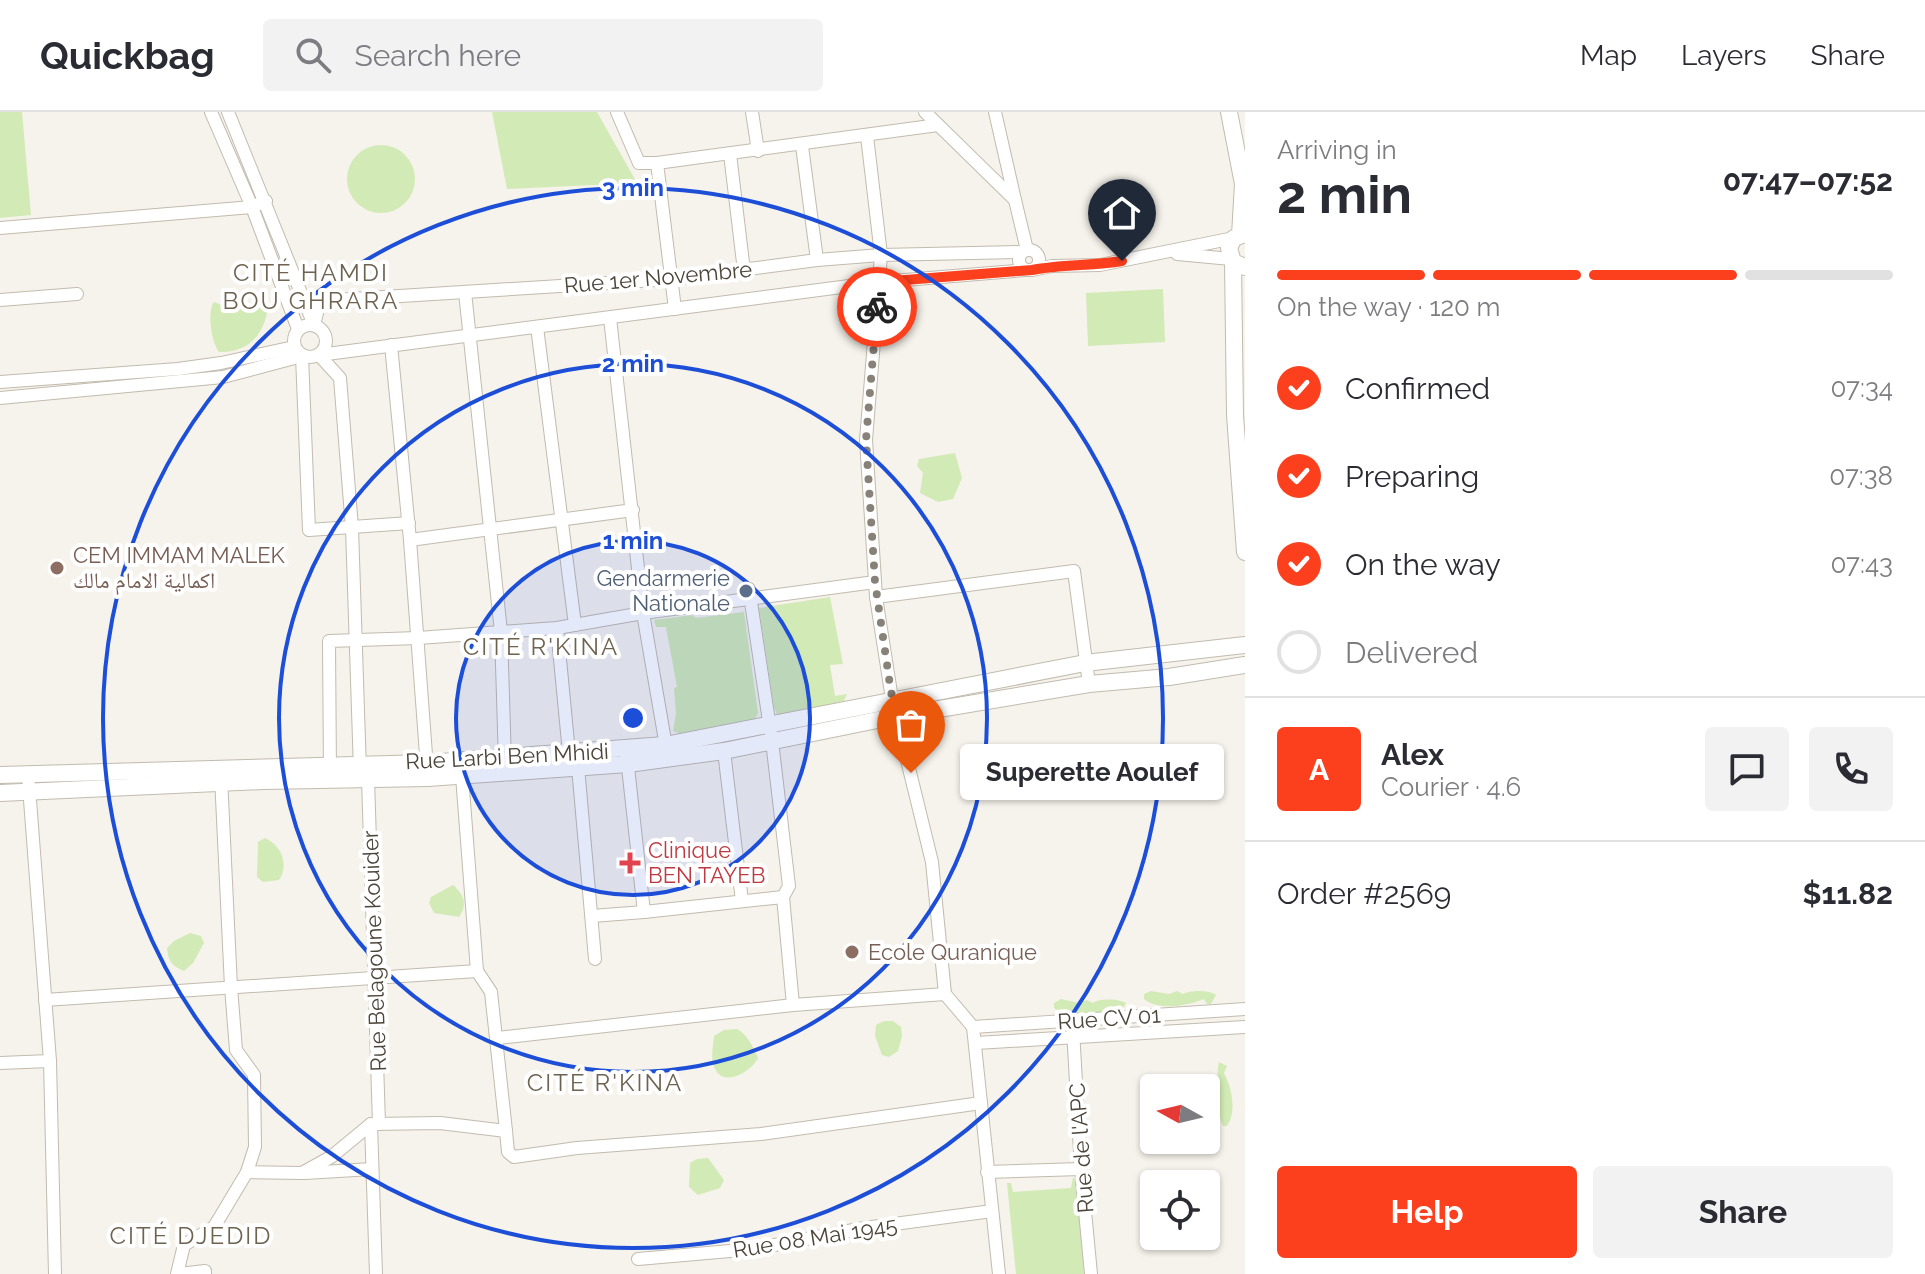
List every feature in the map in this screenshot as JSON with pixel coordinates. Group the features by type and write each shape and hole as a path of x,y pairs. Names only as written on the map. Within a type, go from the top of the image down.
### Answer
{"street":[{"path":"211,112 252,207 298,329"},
{"path":"0,398 222,370 298,352 307,358 319,355 326,341 323,331 314,325 228,112"},
{"path":"617,112 639,163 802,146 938,125"},
{"path":"752,112 758,151"},
{"path":"925,112 1015,200"},
{"path":"995,112 1028,251 1052,266 1100,265 1240,236"},
{"path":"1229,112 1242,160 1240,236 1229,248 1236,262 1245,552"},
{"path":"867,136 881,255 866,440 876,597 892,699 932,862 945,994 973,1027 976,1043 999,1274"},
{"path":"802,146 817,260"},
{"path":"730,154 744,271"},
{"path":"657,163 675,309"},
{"path":"0,228 252,207 266,201"},
{"path":"1028,251 1019,262 1029,270"},
{"name":"Rue 1er Novembre","path":"314,325 320,301 672,279 881,255 1028,251"},
{"path":"1166,253 1236,262"},
{"path":"902,281 904,255"},
{"name":"Rue 1er Novembre","path":"319,355 880,282 1052,266"},
{"path":"465,292 501,632 505,766"},
{"path":"0,300 77,294"},
{"path":"610,318 643,613 667,752"},
{"path":"314,325 298,329 293,338 298,352 309,530 409,523"},
{"path":"537,327 575,625"},
{"path":"391,345 409,523 428,770"},
{"name":"Rue Belagoune Kouider","path":"319,355 340,378 352,528 362,774 375,978 372,1169 376,1274"},
{"path":"0,382 178,369 222,370"},
{"path":"410,540 633,510"},
{"path":"876,597 1074,571 1089,684"},
{"path":"330,771 329,641 557,628 750,595 875,582"},
{"path":"750,595 789,886 783,897 793,1005"},
{"path":"557,628 595,959"},
{"name":"Rue Larbi Ben Mhidi","path":"667,752 724,751 770,733 892,699 1085,663 1245,645"},
{"name":"Rue Larbi Ben Mhidi","path":"0,775 116,770 221,775 330,771 362,774 627,757 1089,684 1169,677 1245,665"},
{"path":"724,751 742,901"},
{"path":"627,757 644,912"},
{"name":"Rue Larbi Ben Mhidi","path":"428,770 462,776 505,766"},
{"path":"116,770 118,788"},
{"path":"28,774 50,1061 55,1274"},
{"path":"205,1274 205,1271 178,1274 184,1245 214,1227 247,1172 255,1147 254,1075 236,1050 221,775"},
{"name":"Rue Larbi Ben Mhidi","path":"0,793 118,788 221,775"},
{"path":"462,776 477,971 491,992 508,1152 514,1157 577,1148 761,1134 981,1103"},
{"path":"592,916 783,897"},
{"path":"45,1000 477,971"},
{"path":"498,1038 793,1005 945,994"},
{"name":"Rue CV 01","path":"973,1027 1245,1009"},
{"name":"Rue de l'APC","path":"1072,1021 1091,1274"},
{"name":"Rue CV 01","path":"976,1043 1245,1027"},
{"path":"0,1063 50,1061"},
{"path":"302,1173 331,1157 375,1124 440,1123 506,1131"},
{"path":"247,1172 372,1169"},
{"path":"987,1172 1081,1169"},
{"name":"Rue 08 Mai 1945","path":"638,1259 753,1249 864,1228 992,1211"}],"green space":[{"path":"0,112 22,112 31,215 0,218"},
{"path":"492,112 597,112 637,183 507,189"},
{"path":"374,145 388,145 400,150 410,160 415,179 410,198 400,208 388,213 374,213 362,208 352,198 347,186 347,172 352,160 362,150"},
{"path":"1163,289 1165,342 1088,346 1086,293"},
{"path":"214,302 230,308 238,303 268,306 263,325 254,340 239,349 219,352 211,327"},
{"path":"955,453 962,478 953,499 938,502 920,493 923,473 917,466 919,459"},
{"path":"830,597 843,664 830,665 835,696 847,694 844,701 777,714 759,608"},
{"path":"744,612 758,713 755,719 681,734 673,731 676,714 674,688 677,687 666,627 656,627 654,620"},
{"path":"265,838 276,846 282,856 283,868 279,880 263,882 257,877 258,842"},
{"path":"453,885 464,900 459,917 434,913 429,903 431,897"},
{"path":"190,933 201,936 204,943 193,963 184,971 171,962 167,948"},
{"path":"1151,991 1169,994 1177,991 1183,994 1200,991 1216,995 1211,1004 1204,999 1165,1006 1144,999 1144,994"},
{"path":"1061,999 1079,1003 1110,1000 1126,1003 1121,1012 1113,1007 1099,1013 1074,1015 1054,1008 1054,1003"},
{"path":"893,1021 901,1027 898,1051 889,1057 882,1055 875,1036 876,1025"},
{"path":"737,1029 747,1038 758,1058 738,1076 725,1077 719,1075 713,1065 714,1036 724,1030"},
{"path":"1219,1062 1227,1066 1224,1073 1232,1100 1232,1114 1227,1126 1223,1126 1220,1114"},
{"path":"708,1158 724,1180 720,1188 698,1195 689,1187 690,1163"},
{"path":"1073,1178 1076,1179 1084,1274 1016,1274 1007,1183 1011,1183 1013,1192 1071,1188"}],"way so far":[{"path":"877,307 866,440 876,597 891,692 911,773"}],"place":[{"name":"CEM IMMAM MALEK اكمالية الامام مالك","path":"57,568"},
{"name":"Gendarmerie Nationale","path":"746,591"},
{"name":"Superette Aoulef","path":"911,773"},
{"name":"Clinique BEN TAYEB","path":"630,863"},
{"name":"Ecole Quranique","path":"852,952"}],"district":[{"name":"CITÉ HAMDI BOU GHRARA","path":"311,286"},
{"name":"CITÉ R'KINA","path":"541,646"},
{"name":"CITÉ R'KINA","path":"605,1082"},
{"name":"CITÉ DJEDID","path":"191,1235"}],"route":[{"path":"877,307 880,282 1122,261"}]}
